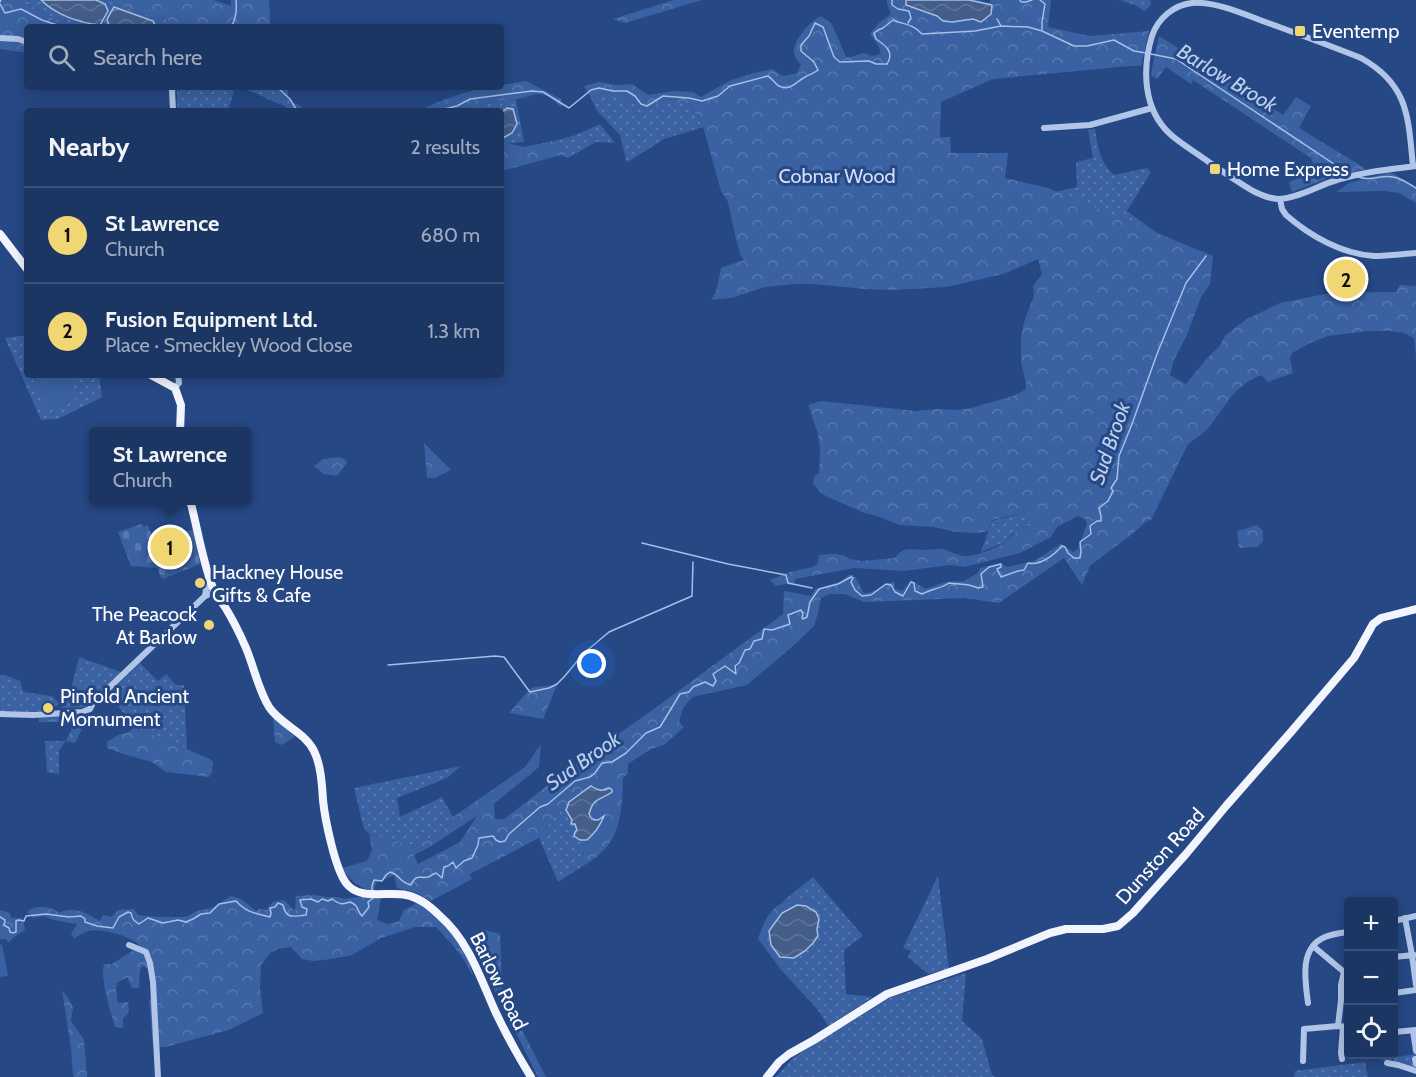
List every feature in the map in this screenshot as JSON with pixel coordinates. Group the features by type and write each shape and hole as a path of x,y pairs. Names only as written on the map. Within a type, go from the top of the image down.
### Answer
{"main road":[{"path":"0,234 24,265"},
{"path":"157,378 175,388 181,405 180,427"},
{"name":"Barlow Road","path":"191,505 214,592 224,605 246,649 260,689 270,708 306,740 314,751 336,863 344,880 353,890 372,895 407,895 419,900 439,914 459,936 515,1051 531,1077"},
{"name":"Dunston Road","path":"767,1077 789,1054 887,994 978,962 1050,933 1066,929 1102,930 1118,926 1134,913 1186,854 1354,658 1373,624 1381,618 1416,609"}],"street":[{"path":"1204,3 1241,14 1361,58 1389,79 1402,99 1408,120 1414,166 1348,177 1280,199 1250,189 1178,141 1164,128 1152,108 1146,80 1150,45 1156,28 1164,16 1173,9 1182,5 1204,3"},
{"path":"0,38 24,41"},
{"path":"172,90 173,108"},
{"path":"1044,128 1090,124 1152,108"},
{"path":"1280,199 1286,215 1330,245 1364,255 1416,253"},
{"path":"175,388 179,383 178,378"},
{"path":"205,596 209,576"},
{"path":"0,714 33,715 82,712 90,709 93,703 205,596 214,592"},
{"path":"1398,920 1416,916"},
{"path":"1405,918 1414,954 1416,985"},
{"path":"1308,1003 1305,983 1306,955 1325,937 1344,933"},
{"path":"129,945 146,952 150,963 158,1077"},
{"path":"1313,946 1344,969"},
{"path":"1398,956 1414,954"},
{"path":"1342,1059 1341,985 1344,977"},
{"path":"1398,992 1416,990"},
{"path":"1303,1061 1304,1029 1343,1027"},
{"path":"1398,1032 1414,1031 1416,1051"},
{"path":"1415,1059 1416,1064"},
{"path":"1387,1064 1416,1071"}],"green space":[{"path":"0,0 16,0 21,4 30,5 67,24 24,24 24,53 0,49"},
{"path":"16,0 105,0 156,18 183,24 67,24 30,5 21,4"},
{"path":"105,0 214,0 231,6 231,0 269,0 271,24 183,24 156,18"},
{"path":"673,0 702,0 625,23 613,19"},
{"name":"Cobnar Wood","path":"887,0 906,0 906,5 937,16 943,21 992,5 969,0 989,3 991,0 1051,0 1048,27 1090,36 1149,31 1141,66 993,79 941,102 940,137 950,137 951,153 1008,153 1005,178 1048,188 1213,256 1210,284 1201,297 1187,335 1174,360 1170,375 1186,384 1219,347 1225,336 1247,319 1280,303 1330,293 1396,292 1400,285 1416,286 1416,357 1414,338 1404,333 1368,331 1328,336 1292,353 1290,358 1293,373 1268,382 1261,375 1247,382 1234,393 1207,430 1188,444 1151,520 1090,566 1082,585 1064,558 999,603 965,598 864,602 845,594 830,594 821,598 814,626 793,646 747,685 692,697 683,708 679,722 684,727 664,745 651,749 628,764 628,774 623,777 622,804 617,828 605,849 583,866 586,845 603,817 598,820 593,819 589,814 595,802 607,796 605,791 587,792 577,796 566,810 559,811 539,838 470,874 472,879 431,901 415,892 397,888 394,875 376,883 374,892 360,886 342,868 367,861 372,850 369,834 416,845 440,834 453,817 525,767 541,744 539,767 494,804 495,819 504,819 574,765 783,614 784,591 811,596 815,589 840,582 849,575 855,577 864,593 872,592 894,582 895,589 902,591 911,580 926,589 945,582 964,581 978,573 980,568 1000,563 1007,567 1034,561 1061,544 1073,552 1077,550 1087,524 1086,520 1078,516 1057,527 1051,537 1020,553 964,567 951,565 903,571 855,568 795,579 794,585 776,586 770,580 789,572 813,567 818,563 819,555 843,555 862,561 895,558 901,552 908,550 939,549 970,556 997,547 1019,529 1036,522 1027,512 992,520 988,531 978,533 899,525 826,496 813,483 814,476 819,473 820,450 818,434 808,405 821,401 916,411 958,410 1013,396 1025,390 1026,384 1021,362 1021,336 1034,296 1033,286 1042,274 1038,259 1006,273 946,287 893,290 795,284 765,287 731,298 711,300 716,292 721,268 744,260 740,254 728,202 721,191 702,123 689,103 659,103 647,111 619,96 606,93 591,98 584,86 599,82 618,85 632,84 648,95 673,91 693,92 701,97 729,81 754,73 772,69 783,76 797,73 801,65 795,56 795,45 806,28 821,16 832,24 846,57 863,53 873,56 881,54 870,34 891,14","holes":["477,816 460,842 418,864 414,855"]},
{"path":"1119,0 1150,0 1151,2 1144,11 1135,5"},
{"path":"1159,36 1283,115 1296,97 1311,106 1299,128 1366,169 1324,180 1292,192 1289,182 1309,170 1313,163 1311,158 1193,80 1191,84 1166,67 1157,79 1151,76"},
{"path":"526,81 561,99 562,107 541,94 464,108 425,108 468,92 504,90 504,85"},
{"path":"177,90 234,91 229,108 177,108"},
{"path":"248,90 275,90 281,105"},
{"path":"274,90 288,90 291,102 303,108 286,108 277,100"},
{"path":"606,93 619,96 647,111 659,103 689,103 704,127 664,139 628,162 620,135 597,111 591,98"},
{"path":"510,99 516,100 524,142 504,144 504,137 512,133 507,108 504,110 504,108 464,108"},
{"path":"600,124 615,143 596,142 568,158 558,140"},
{"path":"1095,129 1103,160 1114,175 1147,168 1151,172 1127,211 1157,233 1056,192 1077,187 1076,162 1093,158 1088,130"},
{"path":"558,140 568,158 561,155 504,170 504,144 524,147"},
{"path":"1391,172 1416,187 1416,203 1399,193 1385,191 1336,192 1349,183"},
{"path":"24,335 24,378 99,378 102,397 58,419 41,420 5,338"},
{"path":"32,378 70,378 78,398 46,411"},
{"path":"424,443 451,470 435,478 427,478"},
{"path":"339,457 347,463 337,476 324,474 314,466 323,459"},
{"path":"1028,512 1036,521 1032,525 1021,528 1005,542 981,552 992,521"},
{"path":"142,524 144,527 148,525 154,541 194,530 200,564 163,579 157,568 131,566 118,532"},
{"path":"1257,525 1263,531 1263,542 1257,547 1239,548 1237,531"},
{"path":"79,657 121,672 89,707 60,708 64,706 69,697"},
{"path":"140,663 158,681 166,674 176,685 184,685 187,749 135,727 108,694"},
{"path":"0,675 20,681 24,692 52,696 59,703 51,710 50,706 46,706 45,710 30,712 0,711"},
{"path":"557,685 543,719 509,713 530,689"},
{"path":"80,714 86,721 75,743 66,741 75,722 39,722 39,717"},
{"path":"273,717 296,736 282,745 275,742"},
{"path":"135,727 210,759 213,762 209,777 166,772 152,762 107,748 107,742"},
{"path":"45,741 66,741 59,750 59,774 47,772"},
{"path":"461,766 447,778 397,798 400,817 442,797 453,817 440,834 416,845 369,834 364,829 354,788"},
{"path":"566,810 572,820 571,824 575,824 580,840 587,840 583,854 583,866 558,882 539,838 559,811"},
{"path":"938,876 949,969 928,974 908,957 911,951 903,948"},
{"path":"813,877 863,936 844,950 846,994 873,997 828,1026 818,1010 782,971 787,958 794,958 818,936 819,919 812,908 806,906 811,900 793,899 782,902"},
{"path":"315,895 343,899 381,898 377,920 388,924 399,921 404,910 417,903 453,933 465,951 473,974 436,927 415,927 381,938 352,955 332,959 313,961 302,959 291,947 278,949 270,953 261,965 260,987 263,1013 229,1030 165,1047 153,1047 149,1000 156,998 153,972 143,966 140,970 139,988 132,988 127,977 117,983 118,1003 128,1002 129,1012 123,1019 123,1028 115,1027 103,978 104,964 112,964 140,946 123,936 93,930 74,938 71,934 77,924 44,916 33,918 27,912 39,907 47,907 59,913 75,910 100,921 103,915 111,917 118,910 134,909 138,915 186,917 197,911 212,908 231,896 241,899 256,911 266,910 273,902 284,900 295,911 296,896"},
{"path":"793,899 811,900 806,906 797,905 780,957 787,958 782,971 758,939 763,925 774,909"},
{"path":"0,910 10,913 11,918 23,918 25,930 8,943 6,939 0,939"},
{"path":"481,929 500,934 502,991 546,1077 538,1077 474,949"},
{"path":"2,944 8,976 0,977 0,945"},
{"path":"966,973 962,1021 982,1039 992,1075 995,1077 776,1077 793,1058 889,998"},
{"path":"62,990 73,1008 71,1021 84,1040 87,1077 74,1077 73,1075"},
{"path":"1416,1054 1412,1058 1414,1068 1394,1062 1398,1057"},
{"path":"1365,1062 1368,1077 1294,1077 1295,1071"}],"water":[{"path":"41,0 96,0 105,4 108,11 101,24 92,24 61,14"},
{"path":"906,0 969,0 992,5 991,14 981,22 973,19 943,21 937,16 906,5"},
{"path":"114,7 153,21 154,24 108,24 107,19"},
{"path":"507,108 513,109 517,124 512,133 504,137 504,110"},
{"path":"591,786 600,790 609,788 612,792 593,804 589,814 591,818 598,820 604,816 597,829 587,840 580,840 574,836 577,830 575,824 571,824 572,820 566,810 569,802"},
{"path":"797,905 806,906 816,912 819,919 818,936 805,951 794,958 780,957 771,945 769,931 782,913"}],"waterway":[{"path":"232,24 236,14 236,0"},
{"path":"892,0 892,5 898,9 909,11 911,18 908,23"},
{"path":"1020,0 1021,2 1032,0"},
{"path":"1040,0 1045,4 1042,30"},
{"name":"Barlow Brook","path":"0,4 5,13 21,9 54,24"},
{"name":"Barlow Brook","path":"997,19 1001,26"},
{"name":"Barlow Brook","path":"449,108 470,99 532,91 543,92 569,108 591,90 599,88 627,91 641,104 647,106 663,96 702,101 718,96 730,86 768,76 778,85 787,88 818,70 814,62 801,51 801,45 809,36 815,23 823,27 834,57 840,62 869,61 876,64 887,64 889,52 886,46 876,39 874,33 893,20 911,26 922,34 975,31 1001,26 1028,27 1074,46 1087,46 1114,40 1134,51 1146,53"},
{"name":"Barlow Brook","path":"1151,54 1176,59 1351,174"},
{"name":"Barlow Brook","path":"280,90 295,108"},
{"name":"Barlow Brook","path":"1358,177 1368,179 1393,177 1416,188"},
{"name":"Sud Brook","path":"372,891 374,880 382,881 390,872 411,885 417,878 428,877 436,873 442,878 444,867 453,862 456,868 472,858 479,838 493,836 500,842 505,841 509,834 540,807 548,804 575,781 590,777 602,763 612,762 626,753 646,733 660,727 680,694 689,692 693,687 705,682 713,686 716,681 713,674 725,666 736,674 735,666 739,663 745,650 750,649 754,641 762,639 764,629 772,630 790,624 788,615 801,610 802,618 807,617 810,602 819,589 838,584 851,577 855,590 862,596 871,595 886,584 891,585 895,592 903,596 911,582 914,583 915,591 922,594 949,583 978,588 983,587 981,574 989,567 1001,564 1001,567 997,569 1001,577 1024,570 1028,563 1033,564 1046,559 1062,546 1074,558 1080,558 1080,542 1091,534 1090,526 1101,521 1099,508 1108,501 1113,491 1111,488 1117,479 1119,456 1186,283 1206,256"},
{"path":"642,543 728,564 786,575 788,583 812,588"},
{"path":"388,665 504,657 530,692 549,688 557,684 584,653 609,632 692,596 693,562"},
{"name":"Sud Brook","path":"0,917 5,920 4,925 13,933 16,932 16,921 24,921 26,916 46,914 81,916 85,922 113,928 119,917 128,912 139,924 148,918 163,923 178,920 186,922 201,914 210,913 219,904 236,901 248,910 270,917 270,908 275,907 278,903 283,905 288,915 306,915 307,909 302,907 300,900 311,899 318,902 322,899 328,901 332,899 341,904 350,902 357,907 362,916 369,907 368,902 373,898"}],"place":[{"name":"Eventemp","path":"1300,31"},
{"name":"Home Express","path":"1215,169"},
{"name":"Fusion Equipment Ltd.","path":"1346,279"},
{"name":"St Lawrence","path":"170,547"},
{"name":"Hackney House Gifts & Cafe","path":"200,583"},
{"name":"The Peacock At Barlow","path":"209,625"},
{"name":"Pinfold Ancient Momument","path":"48,708"}]}
